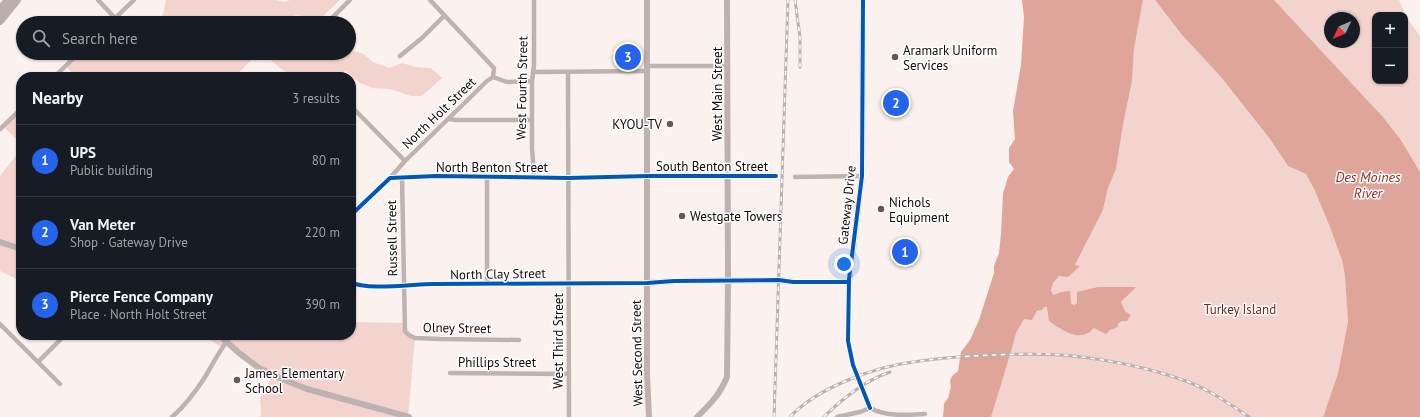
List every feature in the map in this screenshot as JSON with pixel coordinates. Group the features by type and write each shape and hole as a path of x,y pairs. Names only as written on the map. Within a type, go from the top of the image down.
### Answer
{"highway":[{"path":"0,10 8,0"},
{"path":"0,21 16,0"}],"main road":[{"name":"West Second Street","path":"647,0 647,375 649,417"},
{"name":"West Main Street","path":"697,417 721,392 727,377 727,0"},
{"name":"Gateway Drive","path":"849,282 862,176 863,0"},
{"path":"0,242 16,247"},
{"path":"647,283 674,281 783,280 792,282 849,282"},
{"path":"226,341 259,368 282,379 307,389 408,417"}],"street":[{"path":"98,0 114,16"},
{"path":"118,16 134,0"},
{"path":"334,16 350,0"},
{"path":"430,0 494,68 493,77"},
{"name":"West Fourth Street","path":"534,0 534,72 532,81 532,166 534,177"},
{"path":"400,56 422,38 444,16"},
{"path":"59,72 72,60"},
{"path":"534,72 728,66"},
{"name":"West Third Street","path":"568,72 569,417"},
{"name":"North Holt Street","path":"390,178 405,161 487,81 493,77 507,82 532,81"},
{"path":"356,111 405,161"},
{"path":"0,129 16,114"},
{"path":"449,118 456,120 532,120"},
{"name":"South Benton Street","path":"648,176 776,176"},
{"name":"North Benton Street","path":"390,178 568,178 648,176"},
{"path":"795,177 862,176"},
{"name":"Russell Street","path":"402,177 405,323"},
{"path":"487,177 487,284"},
{"path":"356,210 390,178"},
{"name":"Gateway Drive","path":"849,282 848,342 853,365 870,408"},
{"name":"North Clay Street","path":"356,284 369,286 647,283"},
{"name":"Olney Street","path":"405,323 406,331 409,335 415,338 440,340 519,340"},
{"path":"0,324 60,384"},
{"path":"38,362 60,340"},
{"path":"172,417 181,410 199,386 226,341"},
{"name":"Phillips Street","path":"450,373 569,374"},
{"path":"837,417 870,408 889,414 925,414"}],"green space":[{"path":"166,0 276,0 284,2 290,0 340,0 323,16 162,16"},
{"name":"Turkey Island","path":"1143,0 1155,0 1182,35 1221,77 1270,139 1288,166 1306,174 1315,191 1336,240 1342,260 1345,276 1348,320 1338,373 1323,417 991,417 1015,335 1025,318 1044,307 1047,307 1087,334 1094,328 1109,330 1118,327 1118,324 1131,315 1125,311 1121,302 1135,287 1119,287 1074,305 1061,292 1053,295 1051,288 1055,279 1080,266 1075,265 1103,210 1108,188 1116,169 1132,81 1134,49"},
{"path":"1274,0 1399,0 1404,12 1372,12 1372,84 1408,84 1408,19 1420,36 1420,172 1401,140 1383,117"},
{"path":"356,52 362,53 373,62 389,68 402,63 416,67 431,68 442,78 422,96 411,96 390,89 373,88 360,83 356,80 356,72 286,72 271,60 356,60"},
{"path":"72,60 251,60 240,72 71,72 66,66"},
{"path":"16,114 16,139 3,126"},
{"path":"16,155 16,279 0,271 0,176"},
{"path":"356,322 405,323 406,331 415,338 408,417 260,417 261,394 274,375 226,342 222,348 210,340 356,340"}],"water":[{"path":"1022,0 1143,0 1134,49 1132,81 1116,169 1108,188 1103,210 1075,265 1080,266 1068,277 1059,276 1053,283 1051,290 1053,295 1070,291 1071,303 1074,305 1077,303 1077,292 1098,287 1136,287 1121,302 1125,311 1131,315 1127,321 1122,321 1118,324 1118,327 1110,330 1106,334 1094,328 1086,334 1077,335 1057,327 1049,321 1047,307 1044,307 1042,310 1037,311 1032,320 1024,319 1016,333 991,417 943,417 944,404 948,398 951,387 950,381 952,376 958,371 961,352 970,340 979,320 999,253 1003,193 1008,177 1014,169 1009,162 1009,148 1015,139 1013,111 1021,65 1024,17"},
{"name":"Des Moines River","path":"1155,0 1274,0 1383,117 1401,140 1420,172 1420,417 1323,417 1338,373 1348,321 1345,276 1342,260 1330,227 1306,174 1288,166 1270,139 1221,77 1182,35"}],"railway":[{"path":"774,417 788,0"},
{"path":"795,0 800,37 800,67"},
{"path":"790,417 801,407 830,388 847,380 881,369 913,362 943,358 1034,354 1063,355 1115,362 1157,372 1192,383 1217,396 1249,417"},
{"path":"824,417 854,391 871,380 890,372"}],"cycle path":[{"path":"863,0 862,176 849,279 848,341 853,365 870,408"},
{"path":"356,210 390,178 436,176 568,178 648,176 776,176"},
{"path":"356,284 378,287 433,284 647,283 674,281 779,280 793,282 849,282"}],"place":[{"name":"Pierce Fence Company","path":"628,57"},
{"name":"Aramark Uniform Services","path":"895,57"},
{"name":"Van Meter","path":"896,103"},
{"name":"KYOU-TV","path":"670,124"},
{"name":"Nichols Equipment","path":"881,209"},
{"name":"Westgate Towers","path":"682,216"},
{"name":"UPS","path":"905,252"},
{"name":"James Elementary School","path":"237,380"}]}
